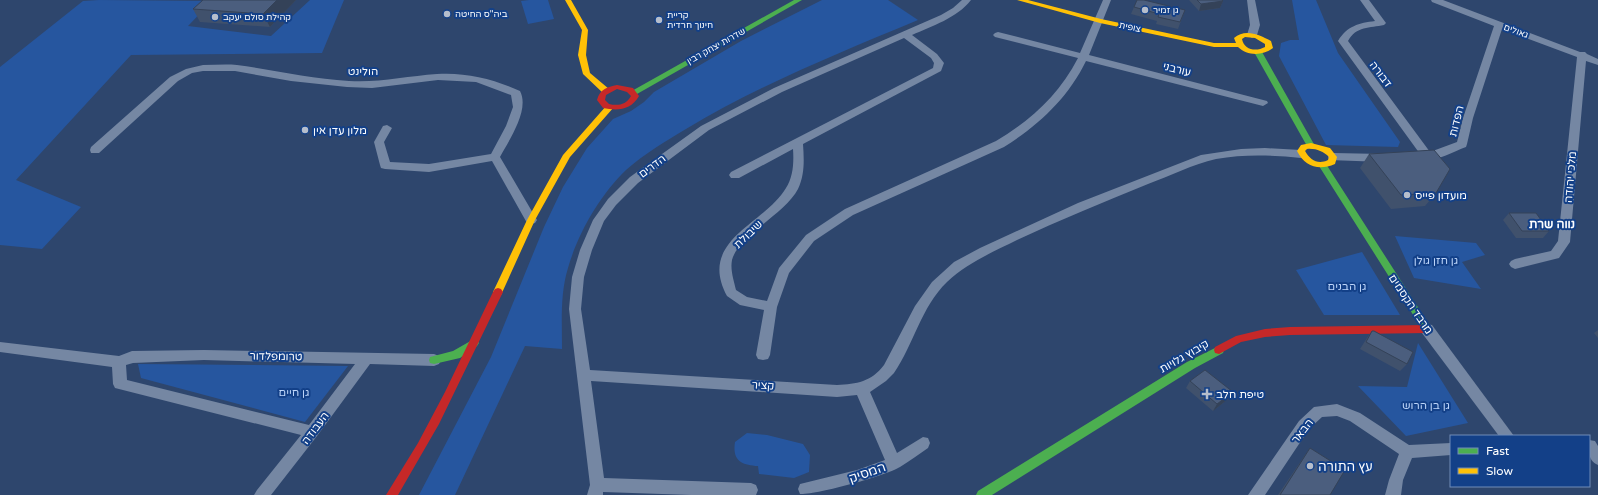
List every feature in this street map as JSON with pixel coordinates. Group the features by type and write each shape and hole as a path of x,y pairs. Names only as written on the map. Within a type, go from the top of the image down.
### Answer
{"street":[{"path":"568,0 585,30 582,55 587,74 606,91"},
{"name":"שדרות יצחק רבין","path":"634,92 799,0"},
{"name":"הדרים","path":"596,490 584,375 575,309 578,277 586,250 599,220 612,202 639,175 705,128 778,90 944,17 956,10 967,0"},
{"name":"צופית","path":"1020,0 1100,21 1214,45 1240,45"},
{"path":"763,355 771,307 783,271 797,252 816,234 849,212 1019,134 1048,109 1062,92 1084,58 1108,0"},
{"path":"1251,0 1255,25 1252,35"},
{"name":"דבורה","path":"1364,0 1381,23 1352,28 1346,34 1343,41 1428,157"},
{"name":"גאולים","path":"1435,0 1582,54 1598,62"},
{"name":"הפדות","path":"1412,157 1428,157 1462,144 1468,118 1499,24"},
{"path":"735,175 938,69 939,63 934,56 905,34"},
{"name":"עורבני","path":"998,35 1263,103"},
{"path":"1252,35 1262,38 1270,46 1267,50 1258,52 1246,49 1240,45 1238,40 1240,36 1252,35"},
{"path":"1258,52 1311,146"},
{"name":"מלכי יהודה","path":"1515,264 1555,255 1564,242 1582,54"},
{"name":"הולינט","path":"95,150 174,79 189,71 203,68 235,68 291,78 347,84 372,85 438,77 477,79 503,87 516,93 518,107 511,126 495,157"},
{"path":"613,88 629,88 634,92 634,99 631,103 621,107 610,107 601,100 601,97 606,91 613,88"},
{"path":"392,495 406,473 454,383 475,342 531,220 567,155 610,107"},
{"path":"387,128 379,142 385,165 429,168 495,157 531,220"},
{"name":"שיבולת","path":"771,307 744,301 731,293 726,276 726,260 736,244 782,202 792,190 798,175 800,159 798,143"},
{"path":"1301,154 1302,149 1311,146 1327,150 1333,157 1396,157"},
{"path":"894,463 867,404 862,389 874,383 888,371 930,293 943,279 962,264 985,250 1072,210 1205,158 1243,151 1301,154"},
{"path":"1301,154 1303,158 1312,164 1323,166 1330,164 1333,157"},
{"name":"מרבד הקסמים","path":"1323,166 1427,329 1506,435"},
{"name":"קיבוץ גלויות","path":"988,493 1191,365 1239,338 1290,331 1427,329"},
{"path":"454,383 441,368 448,359 462,354 475,342"},
{"name":"טרומפלדור","path":"0,347 119,362 132,358 204,355 366,359 441,368"},
{"name":"העבודה","path":"262,495 312,432 366,359"},
{"path":"119,362 120,384 312,432"},
{"name":"קציר","path":"584,375 837,391 862,389"},
{"name":"הבאר","path":"1256,495 1304,425 1319,411 1337,410 1355,417 1407,452"},
{"path":"1590,445 1598,438"},
{"name":"המסיק","path":"805,489 820,487 894,463 923,443"},
{"path":"1590,447 1598,458"},
{"path":"1393,495 1396,480 1407,452 1450,449"},
{"path":"399,495 406,473"},
{"path":"596,490 751,490"}],"green space":[{"path":"310,0 344,0 322,53 131,55 16,180 81,207 42,249 0,245 0,67 83,1 212,1 188,26 271,36"},
{"path":"548,0 554,19 528,24 521,1"},
{"path":"822,0 888,0 918,20 800,70 742,98 671,138 626,170 607,191 591,215 572,255 565,278 562,308 562,349 525,346 455,495 419,495 491,357 544,227 563,187 587,148 613,119 631,111 644,102 654,92 741,41"},
{"path":"1292,0 1316,0 1338,53 1400,142 1398,147 1326,145 1279,56 1281,43 1290,40 1299,40"},
{"name":"גן חזן גולן","path":"1395,236 1476,243 1485,255 1462,262 1481,289 1414,278"},
{"name":"גן הבנים","path":"1362,252 1400,315 1324,315 1296,270"},
{"name":"גן בן הרוש","path":"1418,343 1468,423 1406,436 1358,386 1407,387"},
{"name":"גן חיים","path":"138,364 348,366 305,422 141,378"},
{"path":"747,433 767,435 803,444 810,455 809,472 794,478 759,474 758,466 739,461 735,454 735,442"}],"building":[{"path":"203,0 277,0 263,14 193,9"},
{"path":"1137,0 1144,0 1185,10 1180,22 1158,17 1159,14 1134,7"},
{"path":"1197,0 1222,0 1223,1 1201,4"},
{"path":"1434,150 1450,169 1436,193 1401,195 1369,154"},
{"path":"1509,213 1536,213 1549,231 1522,231"},
{"path":"1372,331 1413,352 1407,364 1366,342"},
{"path":"1205,370 1233,392 1217,404 1190,381"},
{"name":"עץ התורה","path":"1310,448 1345,470 1330,495 1280,495"}],"traffic: fast":[{"path":"634,92 799,0"},
{"path":"1258,52 1311,146"},
{"path":"1323,166 1427,329"},
{"path":"434,360 456,355 474,343"},
{"path":"982,495 1191,365 1219,350"}],"traffic: slow":[{"path":"568,0 585,30 582,55 587,74 606,91"},
{"path":"1020,0 1100,21 1214,45 1240,45"},
{"path":"1244,35 1257,36 1268,43 1269,48 1260,52 1246,50 1239,43 1238,38 1244,35"},
{"path":"498,292 531,220 567,155 610,107"},
{"path":"1311,146 1327,150 1333,157 1332,162 1318,165 1306,159 1301,151 1304,147 1311,146"}],"traffic: jam":[{"path":"617,87 630,90 635,96 633,100 623,107 606,106 601,100 604,92 617,87"},
{"path":"392,495 435,421 498,292"},
{"path":"1219,350 1239,339 1265,333 1290,331 1427,329"}],"place":[{"name":"גן זמיר","path":"1145,10"},
{"name":"ביה\"ס החיטה","path":"447,14"},
{"name":"קהילת סולם יעקב","path":"215,17"},
{"name":"קריית חינוך חרדית","path":"659,20"},
{"name":"מלון עדן אין","path":"305,130"},
{"name":"מועדון פייס","path":"1407,195"},
{"name":"טיפת חלב","path":"1207,394"},
{"name":"עץ התורה","path":"1310,466"}],"district":[{"name":"נווה שרת","path":"1552,224"}]}
